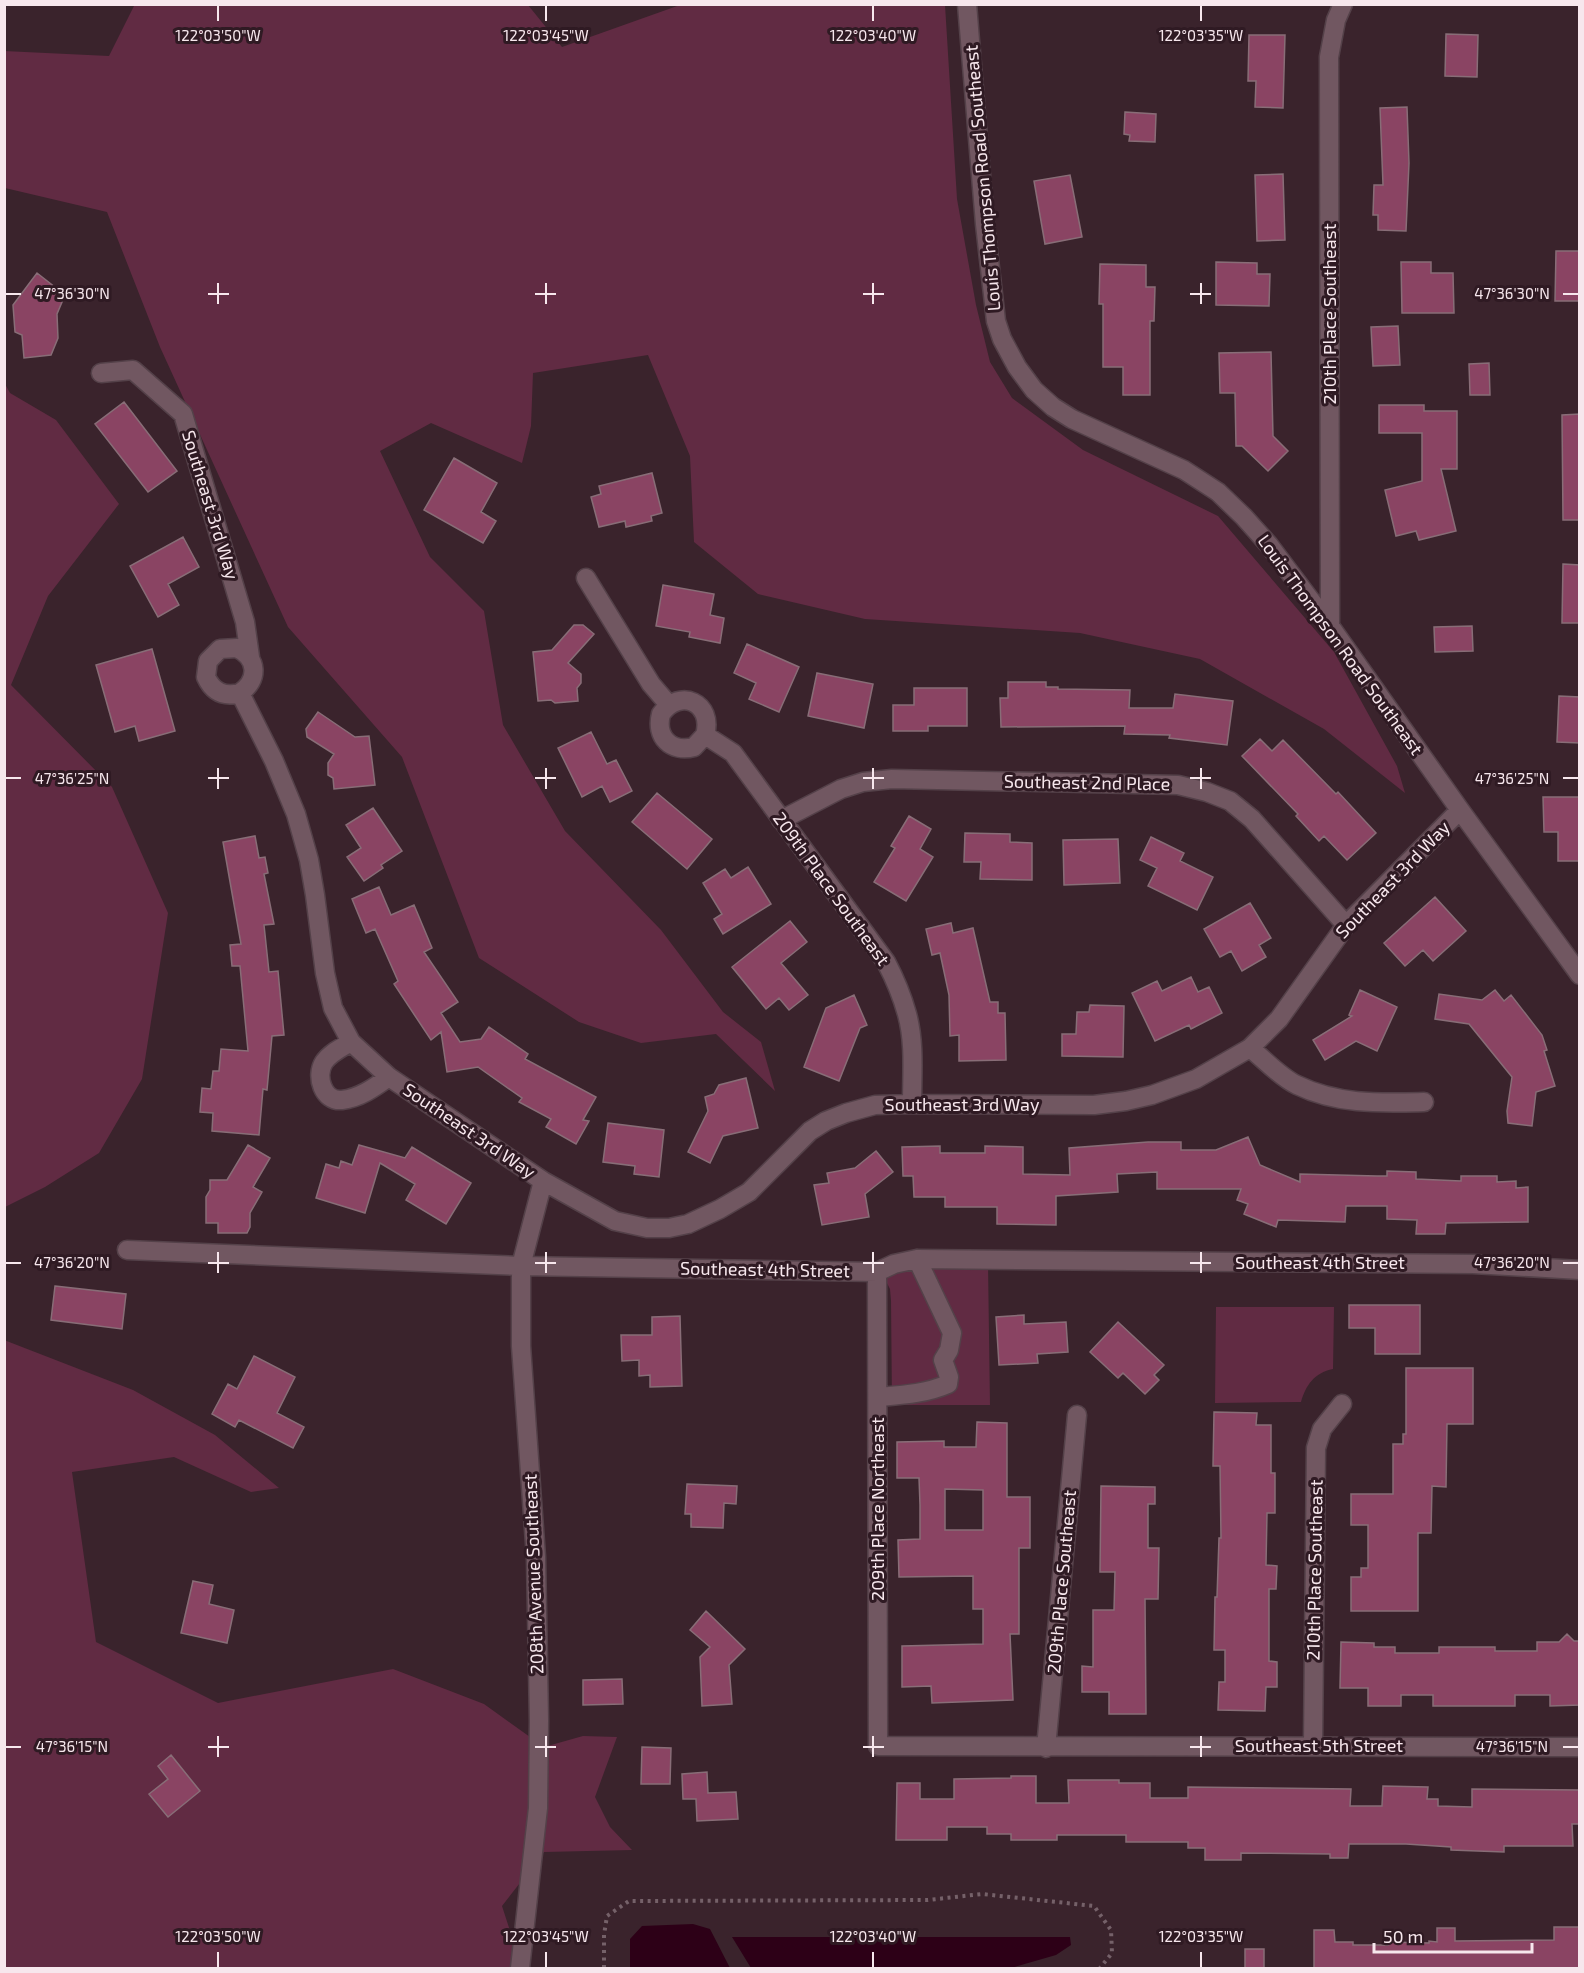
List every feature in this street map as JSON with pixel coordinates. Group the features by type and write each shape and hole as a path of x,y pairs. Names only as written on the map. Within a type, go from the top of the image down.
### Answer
{"street":[{"name":"Louis Thompson Road Southeast","path":"967,4 985,224 996,321 1002,339 1017,367 1034,390 1053,407 1072,419 1184,470 1218,492 1244,517 1269,545 1330,626 1580,975"},
{"name":"210th Place Southeast","path":"1330,626 1329,57 1336,20 1343,4"},
{"name":"Southeast 3rd Way","path":"101,373 133,370 183,414 245,622 254,674 247,688 240,693 274,761 296,814 309,860 325,973 333,1008 351,1042 389,1077 543,1182 615,1221 647,1228 669,1228 688,1224 749,1192 810,1131 826,1121 875,1106 912,1104 1094,1105 1152,1095 1196,1079 1250,1048 1279,1019 1346,925 1460,810"},
{"path":"586,578 651,684 669,705"},
{"path":"240,693 232,695 216,691 207,677 208,661 220,649 228,647 237,648 250,657"},
{"path":"681,700 690,701 697,705 707,718 708,726 705,735 694,747 685,749 669,745 659,731 661,714 669,705 681,700"},
{"name":"209th Place Southeast","path":"705,735 733,753 886,962 900,990 908,1016 911,1040 912,1104"},
{"name":"Southeast 2nd Place","path":"781,820 841,789 863,782 892,779 1178,785 1207,792 1230,801 1252,819 1346,925"},
{"name":"Southeast 3rd Way","path":"351,1042 330,1054 322,1064 320,1079 324,1092 333,1099 342,1100 365,1093 389,1077"},
{"path":"1250,1048 1295,1084 1325,1096 1373,1103 1424,1102"},
{"name":"208th Avenue Southeast","path":"520,1968 538,1808 539,1721 536,1557 521,1346 521,1266 543,1182"},
{"name":"Southeast 4th Street","path":"128,1250 521,1266 877,1272 894,1264 917,1259 1473,1264 1580,1270"},
{"path":"878,1397 912,1395 948,1384 950,1377 943,1360 949,1350 952,1334 917,1259"},
{"name":"209th Place Northeast","path":"877,1272 878,1746"},
{"name":"210th Place Southeast","path":"1313,1745 1316,1448 1322,1429 1342,1404"},
{"name":"209th Place Southeast","path":"1046,1748 1077,1415"},
{"name":"Southeast 5th Street","path":"878,1746 1580,1747"}],"path":[{"path":"604,1968 604,1935 607,1916 628,1901 928,1900 982,1894 1094,1906 1111,1930 1112,1953 1100,1968"}],"shaded area":[{"path":"135,4 528,5 562,47 680,5 945,5 957,199 976,305 990,362 1012,398 1083,450 1218,516 1334,652 1397,766 1405,793 1324,729 1200,659 1080,633 865,619 758,594 694,542 690,456 648,355 533,373 531,426 522,463 431,423 380,451 430,557 484,611 503,725 565,831 661,930 723,1012 761,1042 775,1091 716,1034 641,1043 579,1022 479,958 402,757 288,627 160,347 107,212 5,188 4,51 109,56"},
{"path":"5,384 10,393 56,420 119,504 48,596 11,685 112,787 168,913 142,1079 99,1153 45,1187 5,1207"},
{"path":"988,1263 990,1405 892,1405 891,1301 890,1289 885,1279 899,1270"},
{"path":"1216,1307 1334,1307 1333,1369 1321,1373 1312,1381 1305,1390 1301,1402 1215,1403"},
{"path":"4,1340 133,1390 215,1435 279,1488 251,1492 174,1457 72,1472 96,1642 218,1703 393,1669 484,1704 544,1747 583,1736 617,1737 595,1797 610,1827 632,1850 544,1852 502,1906 522,1968 5,1968"},
{"path":"693,1924 710,1929 730,1968 630,1968 630,1939 642,1926"},
{"path":"732,1937 1070,1937 1071,1945 1056,1955 1011,1968 751,1968"}],"building":[{"path":"1446,34 1478,35 1477,77 1445,76"},
{"path":"1249,35 1285,35 1283,108 1255,107 1256,81 1248,81"},
{"path":"1407,107 1409,163 1406,231 1378,230 1378,215 1373,215 1374,185 1383,185 1380,108"},
{"path":"1125,112 1156,114 1155,142 1129,141 1130,135 1124,134"},
{"path":"1283,174 1285,240 1257,241 1255,175"},
{"path":"1070,175 1082,237 1045,244 1034,181"},
{"path":"1556,251 1580,251 1580,301 1555,301"},
{"path":"1216,262 1257,263 1257,274 1270,274 1269,306 1216,305"},
{"path":"1401,262 1431,262 1431,273 1453,273 1454,313 1402,313"},
{"path":"1100,264 1146,265 1146,287 1155,287 1154,321 1150,321 1150,395 1123,395 1123,367 1103,367 1103,304 1099,304"},
{"path":"37,273 65,295 57,314 58,338 51,355 24,358 22,335 15,332 13,305"},
{"path":"1398,326 1400,365 1373,366 1371,327"},
{"path":"1271,352 1273,436 1288,451 1268,471 1242,446 1236,446 1235,393 1220,393 1219,353"},
{"path":"1489,363 1490,395 1470,395 1469,364"},
{"path":"124,402 177,471 148,492 95,424"},
{"path":"1379,405 1424,405 1424,411 1457,411 1457,469 1441,469 1456,531 1419,540 1416,531 1396,536 1385,490 1422,481 1422,433 1379,433"},
{"path":"1580,414 1580,520 1563,520 1562,415"},
{"path":"454,458 497,483 481,512 496,521 483,543 424,510"},
{"path":"652,473 662,513 651,516 652,521 626,527 625,521 599,527 591,497 601,494 599,486"},
{"path":"183,537 199,567 168,584 179,605 158,617 130,566"},
{"path":"1563,564 1580,565 1580,623 1562,623"},
{"path":"663,585 714,594 710,615 724,618 720,643 689,637 690,632 656,626"},
{"path":"574,625 583,625 594,634 568,663 581,674 581,683 577,688 578,701 555,703 551,700 538,701 533,652 552,650"},
{"path":"1472,626 1473,651 1435,652 1434,627"},
{"path":"747,644 799,667 779,712 749,699 756,683 734,673"},
{"path":"152,649 175,731 139,741 135,726 115,732 96,665"},
{"path":"817,673 873,684 864,728 808,716"},
{"path":"1008,682 1046,682 1046,687 1058,687 1058,689 1130,690 1129,708 1173,708 1175,694 1233,701 1227,745 1169,738 1170,735 1124,734 1125,726 1001,727 1000,698 1008,698"},
{"path":"914,688 967,688 967,726 928,726 928,731 893,731 893,705 914,705"},
{"path":"1559,696 1580,697 1580,743 1557,742"},
{"path":"318,712 355,737 369,736 375,785 334,789 333,778 328,775 328,763 334,754 307,737 306,729"},
{"path":"591,732 607,764 616,760 632,791 610,802 602,786 582,797 558,748"},
{"path":"1260,739 1272,751 1283,740 1336,794 1338,792 1376,833 1347,860 1324,836 1319,841 1296,816 1298,814 1242,756"},
{"path":"657,793 712,839 687,869 632,822"},
{"path":"1543,797 1580,797 1580,861 1558,861 1558,832 1544,832"},
{"path":"373,808 402,851 381,865 383,868 364,881 347,857 361,848 346,825"},
{"path":"909,816 931,829 920,849 933,857 906,901 874,882 895,848 891,846"},
{"path":"965,833 1010,834 1010,842 1032,843 1032,880 980,879 981,862 964,862"},
{"path":"255,836 259,858 265,857 268,873 264,874 274,924 264,925 269,972 278,971 284,1035 272,1036 267,1090 263,1089 259,1135 212,1131 213,1113 200,1112 202,1088 211,1089 213,1071 219,1071 221,1049 248,1051 240,966 232,966 230,945 241,944 223,842"},
{"path":"1151,837 1184,853 1180,861 1213,877 1197,910 1148,886 1157,868 1140,860"},
{"path":"1118,839 1120,883 1064,885 1063,840"},
{"path":"748,867 771,904 723,934 714,919 722,914 703,883 725,869 731,878"},
{"path":"379,887 391,915 414,905 432,948 424,952 458,1002 441,1013 460,1042 481,1039 489,1027 528,1054 525,1059 596,1097 583,1120 589,1121 576,1144 546,1127 551,1119 519,1102 522,1098 478,1067 447,1072 441,1032 431,1040 394,984 398,981 375,929 366,933 352,899"},
{"path":"1435,897 1466,931 1433,961 1423,950 1405,966 1384,943"},
{"path":"1250,903 1271,938 1259,945 1266,957 1242,971 1231,951 1220,957 1204,929"},
{"path":"790,921 807,942 781,963 808,995 789,1010 779,998 766,1009 732,967"},
{"path":"951,923 953,933 973,928 990,1002 998,1002 998,1013 1005,1013 1006,1060 959,1061 959,1035 950,1036 949,995 940,953 932,955 926,929"},
{"path":"1191,977 1198,992 1209,987 1222,1013 1191,1029 1189,1025 1155,1041 1132,993 1157,981 1162,991"},
{"path":"1360,990 1397,1007 1377,1051 1356,1041 1325,1060 1313,1040 1352,1016 1349,1015"},
{"path":"1495,990 1504,1001 1511,995 1542,1035 1547,1050 1544,1051 1555,1086 1536,1092 1532,1126 1508,1123 1507,1111 1512,1077 1469,1024 1435,1019 1439,994 1482,1000"},
{"path":"854,995 867,1025 860,1028 839,1081 804,1067 826,1008"},
{"path":"1090,1005 1124,1006 1123,1057 1062,1056 1062,1034 1076,1034 1077,1012 1089,1012"},
{"path":"746,1078 758,1128 723,1136 710,1163 688,1152 708,1111 705,1097 714,1094 719,1085"},
{"path":"608,1123 664,1130 659,1177 634,1174 635,1166 603,1162"},
{"path":"1248,1137 1260,1165 1300,1182 1300,1174 1387,1176 1387,1171 1416,1172 1416,1179 1461,1181 1461,1176 1497,1176 1497,1182 1516,1181 1516,1188 1528,1187 1528,1222 1446,1223 1445,1234 1416,1234 1417,1220 1387,1219 1387,1206 1346,1206 1345,1222 1278,1220 1276,1227 1244,1214 1248,1204 1237,1200 1241,1189 1157,1189 1157,1172 1117,1174 1118,1192 1056,1196 1056,1225 997,1224 997,1207 945,1207 945,1197 914,1197 913,1176 903,1176 902,1147 940,1146 940,1153 985,1153 985,1146 1023,1147 1023,1174 1070,1175 1069,1148 1181,1142 1181,1150 1216,1150"},
{"path":"248,1145 270,1158 253,1187 262,1192 250,1213 250,1227 247,1233 218,1233 218,1223 206,1223 206,1197 210,1190 210,1180 227,1180"},
{"path":"359,1145 405,1158 412,1147 471,1183 446,1224 406,1200 415,1184 380,1163 365,1213 316,1198 326,1164 339,1168 341,1161 352,1165"},
{"path":"876,1151 893,1172 865,1194 869,1217 822,1225 814,1185 829,1183 827,1173 855,1168"},
{"path":"55,1286 126,1294 122,1329 51,1320"},
{"path":"1349,1305 1420,1305 1420,1354 1375,1354 1375,1328 1349,1328"},
{"path":"1024,1315 1024,1324 1066,1322 1068,1352 1037,1354 1038,1363 999,1365 996,1317"},
{"path":"680,1316 682,1386 650,1387 650,1375 639,1376 639,1360 622,1361 621,1335 652,1335 652,1317"},
{"path":"1118,1322 1164,1365 1154,1375 1159,1380 1145,1394 1123,1373 1118,1378 1090,1352"},
{"path":"254,1356 295,1377 277,1413 304,1427 293,1448 239,1420 235,1427 212,1414 228,1384 237,1389"},
{"path":"1406,1368 1473,1368 1473,1424 1447,1424 1446,1487 1432,1486 1431,1533 1418,1533 1418,1611 1351,1611 1351,1577 1361,1577 1361,1568 1368,1568 1368,1525 1351,1525 1351,1494 1393,1494 1393,1444 1403,1444 1403,1434 1406,1434"},
{"path":"1214,1412 1257,1413 1256,1425 1271,1425 1271,1473 1275,1473 1275,1513 1267,1513 1266,1565 1277,1566 1276,1589 1269,1589 1269,1661 1277,1662 1277,1687 1266,1687 1265,1711 1218,1710 1219,1682 1225,1682 1225,1650 1214,1650 1215,1597 1217,1597 1219,1538 1221,1538 1220,1466 1213,1466"},
{"path":"977,1422 1007,1423 1007,1497 1030,1497 1030,1548 1019,1548 1019,1634 1010,1634 1013,1700 932,1703 931,1686 902,1687 902,1646 983,1644 983,1609 973,1609 973,1576 899,1577 898,1540 920,1539 920,1505 919,1478 897,1478 897,1442 944,1441 944,1447 976,1447","holes":["945,1489 983,1490 983,1530 945,1530"]},
{"path":"687,1484 737,1486 736,1504 724,1503 723,1528 691,1527 691,1514 685,1514"},
{"path":"1101,1486 1155,1487 1155,1504 1148,1504 1148,1548 1159,1548 1158,1599 1145,1599 1146,1714 1109,1714 1109,1692 1082,1692 1082,1666 1093,1667 1093,1610 1114,1610 1115,1572 1100,1572"},
{"path":"193,1581 213,1585 209,1604 234,1610 227,1643 181,1633"},
{"path":"706,1611 745,1649 729,1665 732,1704 702,1706 700,1657 710,1647 690,1630"},
{"path":"1567,1634 1574,1641 1580,1641 1580,1705 1550,1706 1550,1695 1515,1695 1515,1706 1433,1706 1433,1695 1401,1695 1401,1706 1368,1706 1368,1688 1340,1688 1341,1642 1374,1643 1374,1647 1395,1647 1395,1653 1439,1653 1439,1647 1495,1647 1495,1651 1537,1651 1537,1642 1559,1642"},
{"path":"622,1679 623,1704 583,1705 583,1680"},
{"path":"642,1747 671,1748 670,1784 641,1784"},
{"path":"171,1755 200,1791 168,1817 149,1794 168,1779 158,1766"},
{"path":"707,1772 708,1793 736,1792 738,1819 697,1821 696,1799 683,1799 682,1774"},
{"path":"1011,1776 1036,1776 1036,1803 1069,1803 1068,1780 1119,1780 1119,1783 1150,1783 1150,1798 1188,1798 1188,1787 1351,1789 1350,1806 1382,1806 1383,1786 1428,1787 1427,1799 1438,1799 1438,1806 1472,1807 1472,1789 1580,1790 1580,1824 1572,1824 1573,1846 1504,1846 1504,1852 1451,1850 1451,1847 1406,1844 1349,1844 1348,1858 1330,1858 1330,1854 1241,1853 1241,1860 1205,1860 1205,1848 1188,1848 1188,1842 1126,1842 1126,1835 1057,1835 1057,1840 1011,1840 1011,1834 987,1834 987,1827 947,1827 947,1840 896,1840 897,1783 920,1783 920,1799 954,1799 954,1779 1011,1778"},
{"path":"1554,1927 1579,1927 1580,1968 1314,1968 1314,1930 1334,1930 1335,1942 1353,1942 1353,1945 1388,1945 1388,1942 1437,1942 1437,1928 1455,1928 1455,1941 1554,1940"},
{"path":"1245,1949 1264,1949 1264,1968 1245,1968"}]}
